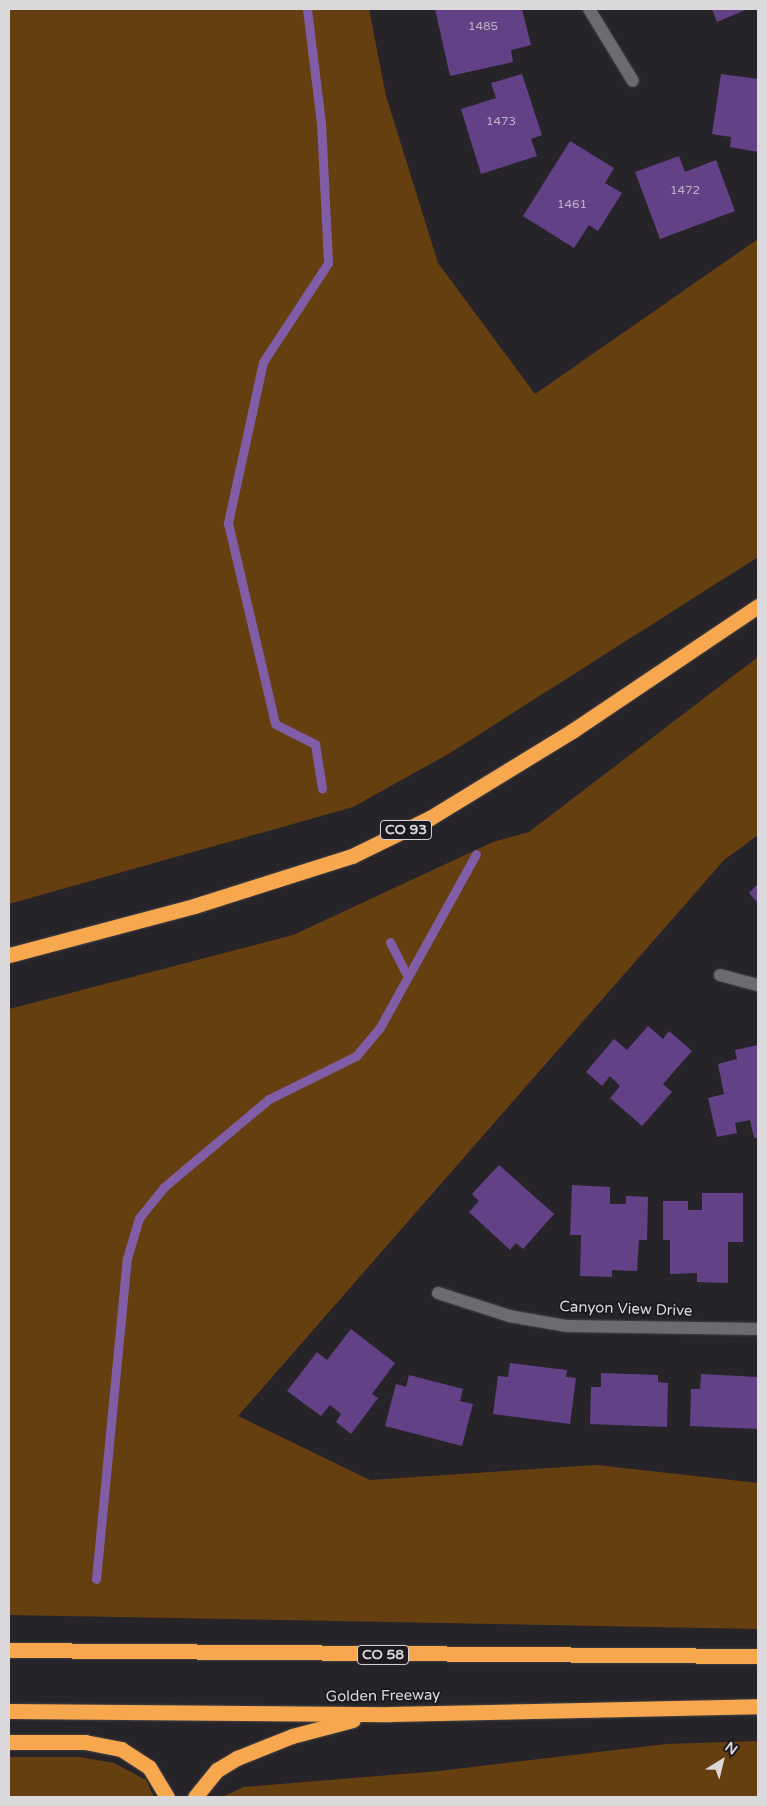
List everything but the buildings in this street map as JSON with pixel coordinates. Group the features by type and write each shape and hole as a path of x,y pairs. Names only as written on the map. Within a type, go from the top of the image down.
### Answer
{"highway":[{"name":"CO 93","path":"9,954 194,906 352,856 430,818 572,731 758,606"},
{"name":"CO 58","path":"9,1650 248,1655 758,1656"},
{"name":"Golden Freeway","path":"9,1711 390,1714 758,1706"},
{"path":"195,1797 217,1770 244,1754 307,1731 390,1714"},
{"path":"9,1742 85,1742 121,1749 149,1767 168,1797"}],"street":[{"path":"589,9 633,81"},
{"path":"720,975 758,985"},
{"name":"Canyon View Drive","path":"438,1292 509,1316 566,1326 758,1329"}],"shaded area":[{"path":"9,9 369,9 386,96 438,263 535,394 758,239 758,557 450,753 353,807 9,904"},
{"path":"758,657 758,835 724,860 238,1416 370,1480 596,1465 758,1483 758,1629 9,1615 9,1009 293,935 493,842 529,832"},
{"path":"758,1741 758,1797 222,1797 244,1787 439,1771 666,1744"},
{"path":"9,1757 80,1757 114,1763 146,1780 154,1797 9,1797"}],"waterway":[{"path":"307,9 321,123 328,263 263,362 228,523 275,724 315,744 322,788"},
{"path":"96,1579 127,1258 139,1218 164,1187 269,1099 356,1056 379,1029 476,854"},
{"path":"390,942 408,977"}]}
